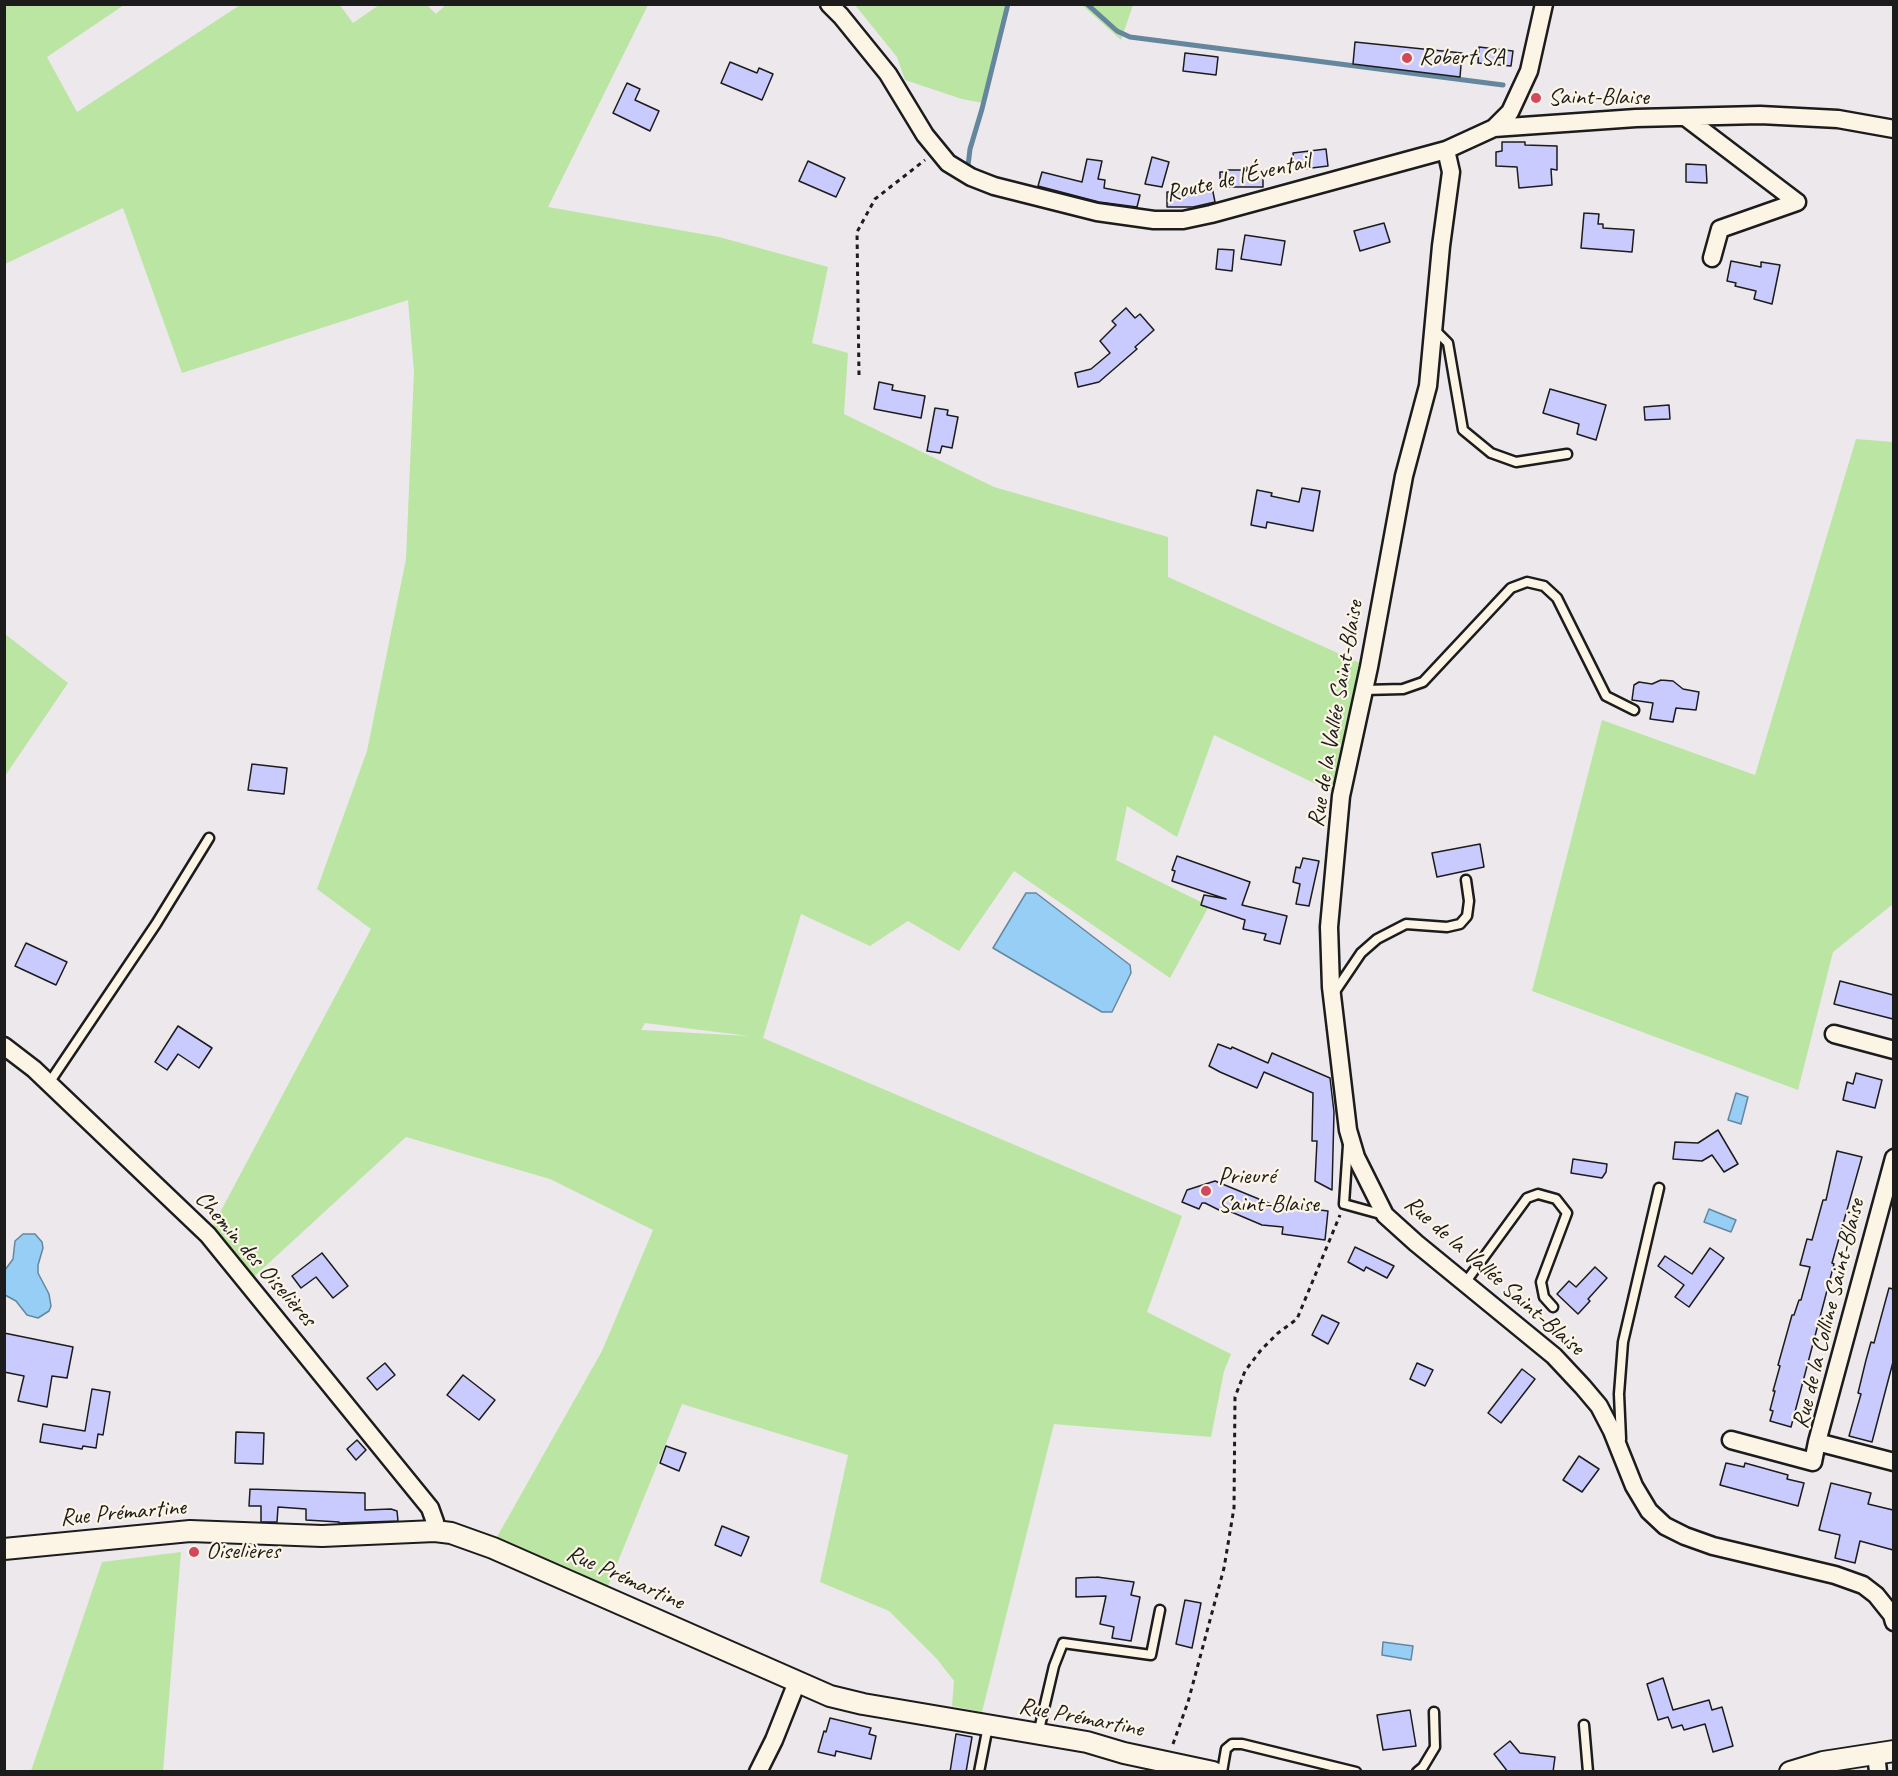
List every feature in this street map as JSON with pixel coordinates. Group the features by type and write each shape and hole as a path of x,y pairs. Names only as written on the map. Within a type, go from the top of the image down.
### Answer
{"street":[{"name":"Route de l'Éventail","path":"835,10 888,74 936,152 948,163 971,177 994,186 1097,212 1154,220 1183,220 1446,150 1494,128 1510,112 1529,71 1544,4"},
{"path":"1494,128 1636,118 1760,115 1838,119 1893,129"},
{"path":"1685,117 1797,202 1720,229 1712,258"},
{"name":"Rue de la Vallée Saint-Blaise","path":"1446,150 1451,172 1428,386 1404,476 1364,690 1341,796 1329,927 1332,995 1348,1130 1356,1158 1385,1215 1554,1356 1599,1406 1612,1431 1634,1486 1649,1512 1665,1526 1684,1536 1713,1546 1834,1575 1863,1585 1876,1595 1892,1615 1893,1622"},
{"path":"1834,1034 1893,1050"},
{"name":"Chemin des Oiselières","path":"4,1046 49,1083 208,1235 430,1508 435,1522 435,1532"},
{"name":"Rue de la Colline Saint-Blaise","path":"1893,1158 1886,1214 1817,1442 1893,1462"},
{"path":"1731,1440 1813,1462 1817,1442"},
{"name":"Rue Prémartine","path":"4,1550 190,1531 322,1536 451,1533 475,1540 830,1696 863,1704 1088,1742 1124,1753 1213,1772"},
{"path":"758,1772 774,1740 796,1682"},
{"path":"1790,1772 1823,1762 1882,1759"}],"lane":[{"path":"1433,329 1448,343 1463,430 1491,453 1516,462 1567,454"},
{"path":"1364,690 1403,689 1423,682 1511,588 1527,582 1544,586 1557,598 1606,696 1634,710"},
{"path":"49,1083 156,924 209,838"},
{"path":"1332,995 1361,953 1377,939 1406,924 1447,927 1460,924 1467,916 1469,901 1466,880"},
{"path":"1348,1130 1344,1204 1385,1215"},
{"path":"1621,1455 1619,1394 1623,1342 1659,1188"},
{"path":"1465,1283 1527,1198 1538,1194 1556,1199 1567,1213 1541,1282 1544,1297 1553,1307"},
{"path":"1038,1734 1054,1666 1063,1643 1151,1655 1161,1610"},
{"path":"1417,1772 1423,1767 1435,1747 1434,1712"},
{"path":"1584,1725 1588,1772"},
{"path":"979,1772 988,1726"},
{"path":"1221,1772 1226,1749 1232,1744 1242,1744 1356,1772"}],"path":[{"path":"859,375 857,232 875,199 936,152"},
{"path":"1167,1761 1188,1702 1224,1568 1234,1508 1235,1398 1245,1371 1261,1350 1297,1319 1344,1204"}],"green space":[{"path":"447,4 648,5 548,207 719,237 828,267 812,343 848,353 844,414 994,487 1168,537 1168,577 1369,667 1341,796 1214,735 1177,837 1127,806 1116,860 1209,906 1170,978 1014,871 959,951 908,921 870,946 801,914 763,1038 1182,1216 1147,1312 1231,1354 1224,1371 1211,1437 1054,1424 982,1712 952,1706 954,1681 937,1659 889,1611 820,1582 848,1455 682,1404 608,1586 497,1537 602,1351 653,1230 550,1179 406,1137 247,1283 208,1235 371,929 317,889 367,751 406,559 414,372 408,300 182,373 123,208 5,264 4,5 124,5 47,57 77,112 240,5 340,5 353,23 379,5 427,5 436,14","holes":["645,1023 749,1036 641,1030"]},
{"path":"855,5 1006,5 983,103 962,99 905,80 897,57"},
{"path":"1082,5 1133,5 1121,40"},
{"path":"1856,439 1893,442 1893,904 1833,952 1798,1090 1532,991 1602,720 1755,775"},
{"path":"5,634 68,683 5,776"},
{"path":"181,1552 163,1771 31,1771 102,1562"}],"water":[{"path":"1026,893 1036,893 1130,965 1131,973 1112,1012 1102,1012 993,948"},
{"path":"1736,1093 1748,1097 1741,1124 1728,1120"},
{"path":"1709,1209 1736,1220 1731,1232 1704,1222"},
{"path":"23,1234 35,1234 42,1242 38,1273 49,1294 51,1306 49,1311 38,1318 27,1315 16,1301 5,1295 5,1270 13,1259 15,1241"},
{"path":"1383,1642 1413,1646 1411,1660 1382,1655"}],"building":[{"name":"Robert SA","path":"1355,42 1462,53 1460,77 1353,64"},
{"path":"1479,47 1513,51 1511,66 1478,63"},
{"path":"1185,53 1218,57 1216,75 1183,71"},
{"path":"730,62 757,73 759,68 773,74 762,100 721,83"},
{"path":"627,83 640,89 635,100 659,111 650,131 613,113"},
{"path":"1502,142 1557,146 1557,170 1551,169 1552,185 1519,188 1517,167 1496,166 1496,152 1502,151"},
{"path":"1326,149 1328,166 1295,170 1293,153"},
{"path":"1152,157 1169,162 1162,187 1145,184"},
{"path":"1087,159 1102,161 1098,179 1105,180 1104,188 1140,195 1137,207 1099,202 1038,186 1042,172 1082,182"},
{"path":"808,161 845,178 836,197 799,181"},
{"path":"1686,164 1706,165 1707,183 1686,182"},
{"path":"1227,170 1263,170 1263,187 1220,187 1220,172 1227,172"},
{"path":"1212,187 1215,202 1193,207 1167,207 1167,192 1191,192"},
{"path":"1584,213 1599,214 1598,224 1603,224 1603,228 1634,230 1632,252 1581,248"},
{"path":"1384,223 1390,242 1360,251 1354,231"},
{"path":"1245,235 1285,241 1281,265 1241,259"},
{"path":"1218,249 1234,250 1232,271 1216,269"},
{"path":"1731,261 1761,267 1761,262 1780,265 1772,304 1754,299 1756,291 1735,286 1736,283 1727,281"},
{"path":"1126,308 1135,318 1140,314 1154,330 1135,347 1137,349 1099,382 1078,387 1075,373 1091,369 1110,353 1100,341 1116,325 1112,321"},
{"path":"879,382 893,385 892,390 925,396 921,418 874,409"},
{"path":"1550,389 1606,405 1596,440 1577,434 1579,424 1543,413"},
{"path":"1669,405 1670,419 1645,420 1644,407"},
{"path":"935,408 948,410 947,415 958,417 952,448 942,446 940,453 927,451"},
{"path":"1302,488 1320,491 1313,531 1267,522 1266,528 1251,525 1257,490 1272,493 1271,496 1299,502"},
{"path":"1661,680 1673,681 1683,689 1699,692 1696,710 1676,708 1673,722 1650,719 1653,703 1632,700 1634,685 1639,682 1652,684"},
{"path":"252,764 287,768 284,794 248,790"},
{"path":"1480,844 1484,867 1437,877 1432,853"},
{"path":"1177,856 1250,882 1242,905 1287,916 1280,944 1264,940 1266,934 1243,929 1245,920 1201,905 1204,895 1226,899 1172,881 1175,871 1172,870"},
{"path":"1303,858 1319,861 1309,906 1296,904 1300,884 1293,882 1296,867 1300,868"},
{"path":"26,943 67,962 56,985 15,966"},
{"path":"1840,981 1893,995 1893,1019 1834,1004"},
{"path":"178,1026 212,1048 199,1068 178,1054 167,1070 155,1062"},
{"path":"1218,1044 1231,1049 1232,1047 1268,1063 1272,1053 1330,1078 1334,1112 1332,1190 1315,1181 1317,1141 1312,1141 1313,1093 1264,1072 1257,1088 1220,1072 1209,1066"},
{"path":"1856,1073 1882,1080 1875,1108 1843,1100 1847,1082 1853,1084"},
{"path":"1718,1130 1738,1164 1724,1172 1712,1155 1702,1161 1673,1159 1675,1142 1698,1143"},
{"path":"1837,1151 1862,1157 1832,1263 1834,1264 1791,1427 1770,1421 1773,1411 1770,1410 1775,1391 1773,1391 1792,1315 1801,1300 1810,1267 1800,1265 1807,1239 1812,1240 1823,1200 1826,1200"},
{"path":"1573,1159 1607,1164 1606,1172 1602,1178 1571,1173"},
{"path":"1215,1181 1271,1204 1328,1211 1325,1240 1282,1234 1283,1227 1262,1225 1205,1203 1202,1203 1199,1209 1182,1202 1187,1190"},
{"path":"1355,1247 1394,1266 1387,1278 1366,1267 1364,1271 1348,1262"},
{"path":"1710,1248 1724,1258 1689,1307 1675,1297 1684,1285 1658,1266 1665,1256 1692,1274"},
{"path":"322,1253 348,1286 333,1298 316,1277 301,1288 292,1276"},
{"path":"1595,1267 1607,1278 1578,1314 1557,1294 1569,1281 1576,1287"},
{"path":"1889,1288 1893,1289 1893,1362 1872,1442 1849,1436 1861,1394 1858,1393 1866,1360 1871,1342 1874,1343"},
{"path":"1322,1315 1339,1323 1328,1344 1312,1335"},
{"path":"4,1333 73,1347 67,1378 52,1376 47,1407 18,1401 24,1376 4,1372"},
{"path":"385,1363 395,1375 377,1390 367,1378"},
{"path":"1417,1363 1433,1370 1425,1386 1410,1379"},
{"path":"1522,1369 1535,1379 1501,1423 1488,1413"},
{"path":"463,1375 495,1400 479,1420 447,1395"},
{"path":"92,1389 110,1392 103,1435 98,1434 96,1448 83,1446 82,1449 40,1442 43,1424 85,1431"},
{"path":"236,1432 264,1433 263,1464 235,1463"},
{"path":"357,1440 366,1450 356,1460 347,1449"},
{"path":"666,1446 686,1453 679,1471 660,1463"},
{"path":"1579,1456 1599,1469 1582,1492 1563,1480"},
{"path":"1726,1463 1744,1467 1745,1463 1788,1475 1787,1479 1804,1483 1798,1506 1720,1485"},
{"path":"1831,1483 1871,1493 1868,1504 1893,1510 1893,1550 1860,1541 1855,1563 1835,1558 1840,1535 1819,1530"},
{"path":"250,1489 365,1493 365,1510 391,1509 397,1511 398,1521 339,1523 306,1520 306,1509 278,1507 277,1522 261,1522 261,1506 249,1506"},
{"path":"722,1526 749,1537 741,1556 715,1545"},
{"path":"1097,1577 1134,1582 1131,1595 1140,1597 1131,1641 1112,1638 1114,1627 1100,1624 1106,1596 1076,1597 1076,1578"},
{"path":"1185,1600 1201,1603 1192,1648 1176,1644"},
{"path":"1663,1678 1673,1710 1709,1700 1712,1710 1722,1707 1733,1746 1713,1752 1705,1724 1684,1730 1682,1725 1672,1728 1668,1717 1658,1720 1647,1684"},
{"path":"1410,1710 1416,1746 1383,1750 1377,1715"},
{"path":"830,1718 871,1728 869,1734 876,1736 871,1759 836,1751 835,1756 818,1752"},
{"path":"956,1734 972,1737 966,1772 950,1772"},
{"path":"1510,1741 1520,1753 1555,1757 1553,1772 1508,1772 1494,1754"}],"waterway":[{"path":"968,166 970,149 1008,4"},
{"path":"1087,4 1117,31 1130,37 1503,85"}],"place":[{"name":"Robert SA","path":"1407,58"},
{"name":"Saint-Blaise","path":"1536,98"},
{"name":"Prieuré Saint-Blaise","path":"1206,1191"},
{"name":"Oiselières","path":"194,1552"}]}
